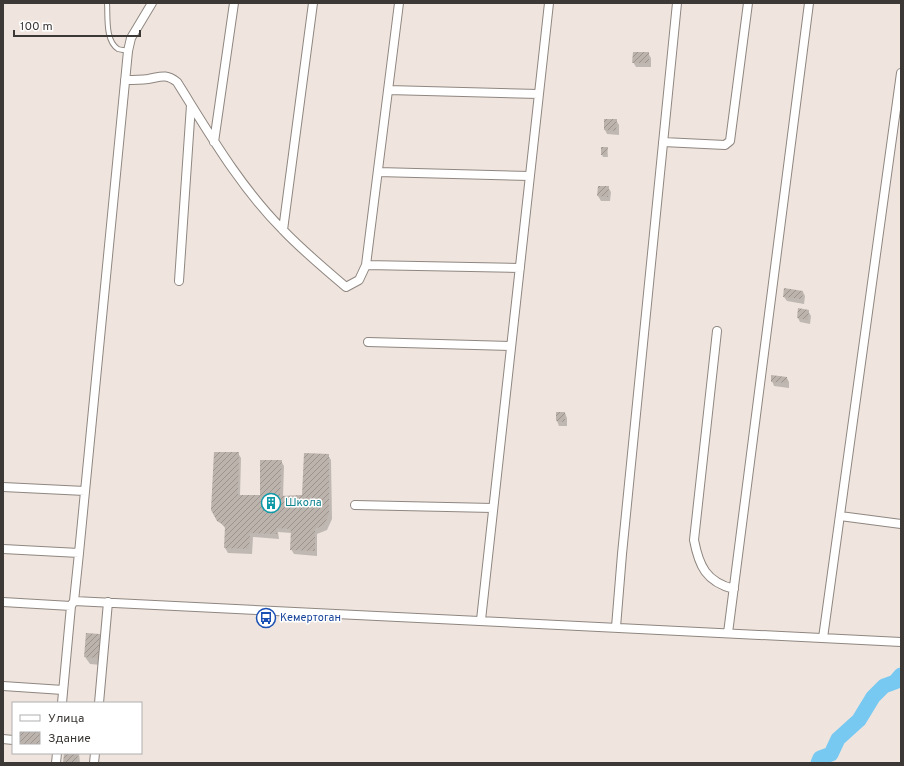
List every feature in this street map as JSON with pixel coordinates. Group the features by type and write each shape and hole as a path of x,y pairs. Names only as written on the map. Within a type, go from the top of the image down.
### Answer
{"street":[{"path":"62,702 72,603 79,554 128,51 131,38 152,3"},
{"path":"214,142 234,3"},
{"path":"283,230 313,3"},
{"path":"125,80 148,79 164,75 171,77 177,82 214,142 248,190 283,230 346,288 359,280 366,265 399,3"},
{"path":"481,620 549,3"},
{"path":"616,627 677,3"},
{"path":"663,142 725,145 730,141 748,3"},
{"path":"728,633 809,3"},
{"path":"823,638 901,73"},
{"path":"388,90 540,94"},
{"path":"179,282 191,104"},
{"path":"378,172 530,176"},
{"path":"366,265 520,268"},
{"path":"717,330 694,540 696,554 707,575 719,585 734,589"},
{"path":"368,342 512,346"},
{"path":"3,487 85,491"},
{"path":"355,505 493,508"},
{"path":"840,516 901,524"},
{"path":"3,549 79,554"},
{"path":"3,602 108,602 901,642"},
{"path":"99,702 108,602"},
{"path":"3,686 63,690"}],"lane":[{"path":"108,3 108,29 112,43 118,49 128,51"}],"building":[{"path":"633,52 649,52 649,63 632,63"},
{"path":"604,119 617,119 616,131 604,130"},
{"path":"601,147 608,147 607,155 601,155"},
{"path":"598,186 609,186 608,197 597,196"},
{"path":"784,288 803,291 802,299 783,297"},
{"path":"798,308 809,310 808,320 797,318"},
{"path":"771,375 787,377 787,383 771,382"},
{"path":"556,412 565,412 565,422 556,421"},
{"name":"Школа","path":"214,452 239,452 238,495 260,495 260,460 282,460 280,496 302,495 304,453 329,454 329,514 324,525 315,529 315,551 290,550 291,529 276,528 277,534 250,533 249,549 224,548 225,526 217,521 211,510"},
{"path":"86,633 100,634 98,658 84,657"},
{"path":"64,754 78,754 77,763 63,763"}],"waterway":[{"path":"818,763 820,758 831,754 838,739 859,720 873,697 884,686 895,682 901,675"}],"place":[{"name":"Школа","path":"271,503"},
{"name":"Кемертоган","path":"266,618"}]}
